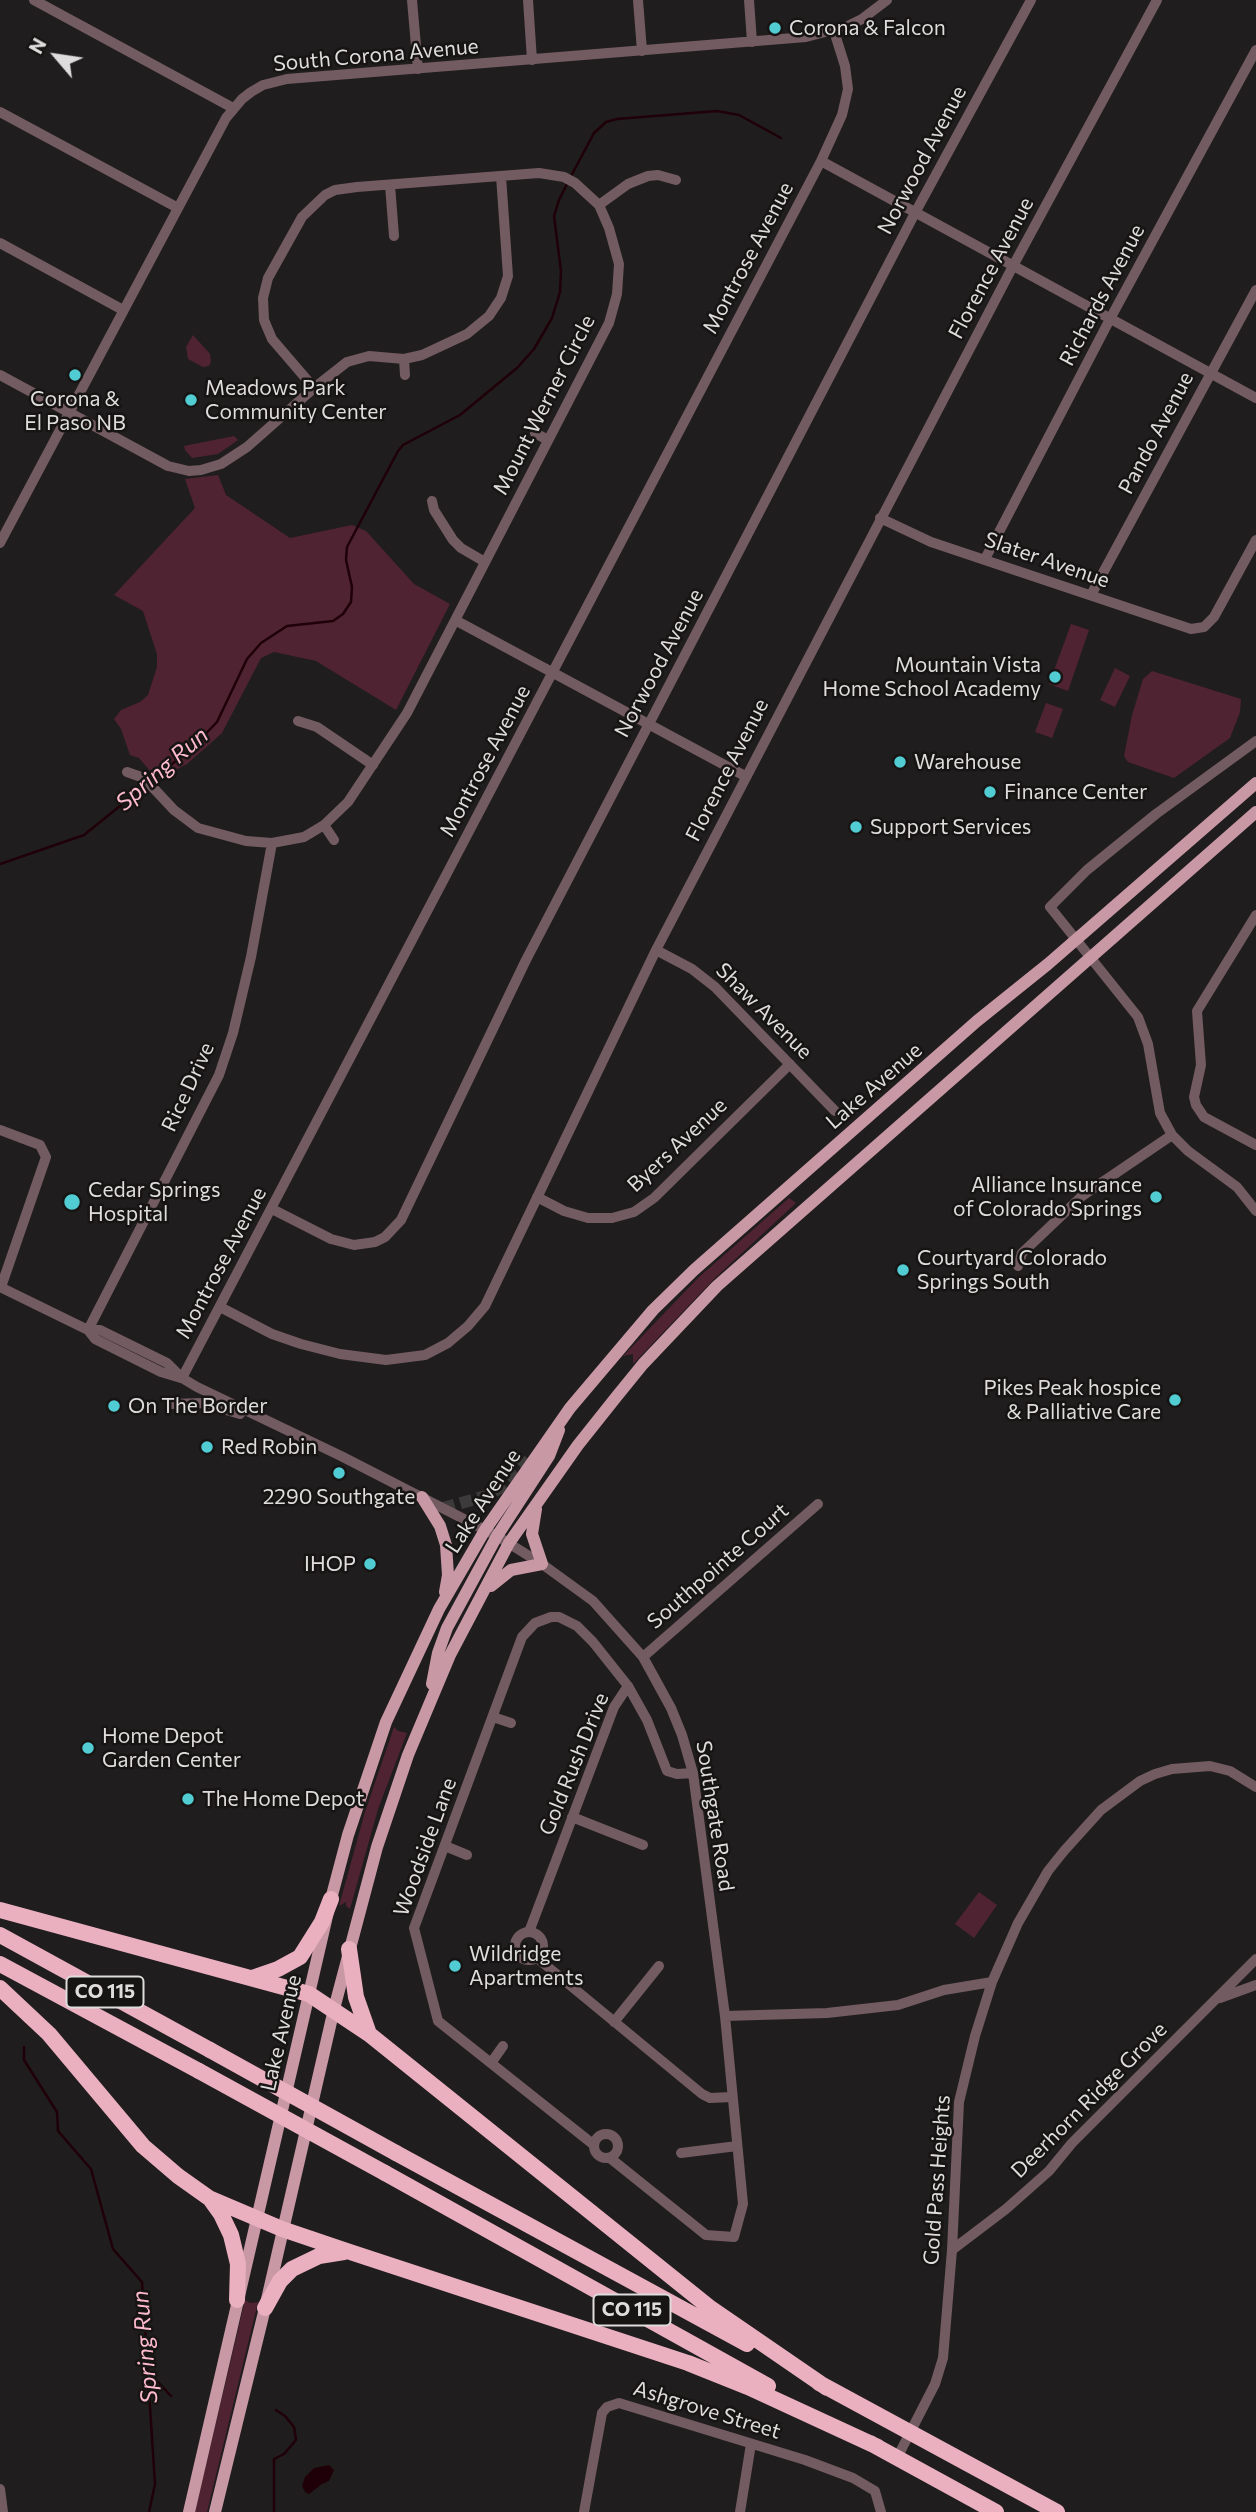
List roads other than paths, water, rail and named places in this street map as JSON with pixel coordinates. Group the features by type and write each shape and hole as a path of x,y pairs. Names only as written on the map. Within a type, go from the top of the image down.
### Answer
{"highway":[{"path":"252,1978 278,1969 300,1957 322,1922 331,1899"},
{"path":"0,1910 309,1994 369,2034 698,2299 827,2388"},
{"name":"CO 115","path":"0,1935 1057,2512"},
{"path":"349,1949 356,1997 369,2034"},
{"name":"CO 115","path":"0,1964 385,2173 996,2512"},
{"path":"0,1988 49,2034 143,2146 209,2198 282,2229 688,2363 748,2387 878,2447"},
{"path":"209,2198 221,2214 231,2235 238,2264 237,2300"},
{"path":"265,2308 280,2281 292,2269 319,2256 346,2251"}],"main road":[{"name":"Lake Avenue","path":"189,2512 348,1835 386,1722 443,1602 491,1533 564,1417 630,1336 694,1270 977,1021 1256,783"},
{"path":"215,2512 334,2009 390,1804 450,1655 509,1543 585,1436 643,1364 717,1286 1256,812"},
{"path":"422,1497 440,1526 446,1545 448,1575 443,1602"},
{"path":"478,1601 501,1575 522,1566 542,1564 532,1534 539,1499"},
{"path":"427,1709 438,1653 447,1628 491,1533"}],"street":[{"path":"34,0 233,108"},
{"path":"412,0 418,69"},
{"path":"528,0 533,60"},
{"path":"638,0 642,51"},
{"path":"748,0 752,41"},
{"name":"South Corona Avenue","path":"0,543 233,108 251,92 274,82 806,37 834,31 862,19 887,0"},
{"name":"Norwood Avenue","path":"272,1209 331,1239 354,1245 375,1242 385,1237 401,1220 526,960 915,213 1031,0"},
{"name":"Florence Avenue","path":"220,1307 285,1339 340,1354 386,1360 425,1354 459,1335 485,1306 656,950 745,776 1013,266 1157,0"},
{"name":"Montrose Avenue","path":"182,1378 821,161 842,115 848,89 845,66 834,31"},
{"name":"Richards Avenue","path":"985,559 1110,319 1256,50"},
{"path":"0,112 178,208"},
{"path":"821,161 1256,398"},
{"name":"Mount Werner Circle","path":"127,772 144,778 174,810 198,828 229,838 272,843 304,836 324,825 348,802 407,713 606,330 614,308 619,278 615,249 599,205 575,183 564,177 539,173 345,188 322,197"},
{"path":"599,205 628,184 648,176 658,175 676,180"},
{"path":"0,375 168,466 190,471 221,464 233,458 337,368 357,358 369,356 404,359 422,355 467,334 489,316 506,287 508,265 502,176"},
{"path":"390,185 394,236"},
{"path":"314,186 322,197 302,217 268,278 258,314 278,349 314,388"},
{"path":"0,243 123,310"},
{"path":"619,278 632,278"},
{"name":"Pando Avenue","path":"1091,595 1256,290"},
{"path":"404,359 405,375"},
{"path":"535,433 548,440"},
{"path":"432,501 434,510 453,540 485,562"},
{"name":"Slater Avenue","path":"880,519 931,542 1191,629 1204,627 1214,617 1256,540"},
{"path":"455,620 745,776"},
{"path":"298,721 317,727 373,765"},
{"path":"1256,741 1156,814 1087,870 1050,907 1138,1017 1151,1059 1160,1113 1172,1135 1188,1151 1237,1187 1256,1211"},
{"path":"324,825 334,840"},
{"name":"Rice Drive","path":"88,1329 219,1074 233,1033 251,957 272,843"},
{"path":"1256,915 1197,1011 1201,1065 1194,1097 1204,1117 1256,1145"},
{"name":"Shaw Avenue","path":"656,950 705,978 835,1111"},
{"name":"Byers Avenue","path":"537,1198 564,1211 588,1218 612,1218 634,1212 654,1198 790,1064"},
{"path":"0,1130 40,1145 46,1157 1,1287"},
{"path":"1017,1266 1022,1253 1083,1196 1172,1135"},
{"name":"Southgate Road","path":"1,1287 88,1329 95,1339 161,1372 182,1378 509,1543 593,1601 643,1657 671,1708 693,1773 725,2016 743,2204 734,2237 706,2235 610,2158"},
{"path":"171,1404 202,1403 265,1421"},
{"name":"Southpointe Court","path":"643,1657 818,1504"},
{"name":"Woodside Lane","path":"594,2145 438,2021 414,1928 522,1637 535,1623 551,1617 568,1620 593,1642 628,1686"},
{"name":"Gold Rush Drive","path":"530,1932 614,1707 628,1686 647,1720 667,1771 677,1774 693,1773"},
{"path":"493,1717 511,1723"},
{"name":"Gold Pass Heights","path":"897,2458 935,2384 941,2366 946,2340 959,2102 992,1982 1018,1923 1048,1871 1101,1810 1128,1788 1154,1773 1192,1766 1210,1766 1230,1771 1256,1787"},
{"path":"572,1816 643,1845"},
{"path":"444,1846 467,1855"},
{"path":"530,1932 538,1936 543,1944 537,1958 526,1960 516,1952 517,1940 521,1935 530,1932"},
{"path":"537,1958 702,2094 710,2098 732,2097"},
{"path":"1218,1999 1256,1959"},
{"path":"614,2022 659,1966"},
{"path":"725,2016 827,2013 898,2005 944,1990 992,1982"},
{"name":"Deerhorn Ridge Grove","path":"951,2250 1006,2209 1049,2171 1072,2143 1218,1999 1256,1984"},
{"path":"491,2063 503,2046"},
{"path":"600,2135 613,2136 618,2142 618,2149 610,2158 600,2157 594,2145 600,2135"},
{"path":"681,2152 737,2146"},
{"name":"Ashgrove Street","path":"584,2512 602,2413 612,2404 626,2404 853,2478 875,2491 881,2512"},
{"path":"740,2512 751,2444"},
{"path":"0,2489 4,2512"}],"waterway":[{"name":"Spring Run","path":"570,178 594,133 606,122 617,119 717,111 739,115 781,138"},
{"name":"Spring Run","path":"151,781 192,748 217,722 247,659 261,643 287,626 333,621 343,614 351,602 352,587 346,560 347,547 403,445 460,415 517,368 534,349 552,318 560,292 561,271 554,216 567,184"},
{"name":"Spring Run","path":"0,864 84,835 146,785"},
{"name":"Spring Run","path":"24,2047 24,2060 57,2112 58,2131 91,2169 113,2249 142,2282 155,2484 149,2512"},
{"path":"147,2370 171,2396"},
{"path":"274,2512 274,2459 284,2454 296,2440 294,2427 276,2410"}],"tunnel":[{"path":"443,1508 486,1496 500,1488 529,1460"}],"place":[{"name":"Corona & Falcon","path":"775,28"},
{"name":"Corona & El Paso NB","path":"75,375"},
{"name":"Meadows Park Community Center","path":"191,400"},
{"name":"Mountain Vista Home School Academy","path":"1055,677"},
{"name":"Warehouse","path":"900,762"},
{"name":"Finance Center","path":"990,792"},
{"name":"Support Services","path":"856,827"},
{"name":"Alliance Insurance of Colorado Springs","path":"1156,1197"},
{"name":"Cedar Springs Hospital","path":"72,1202"},
{"name":"Courtyard Colorado Springs South","path":"903,1270"},
{"name":"Pikes Peak hospice & Palliative Care","path":"1175,1400"},
{"name":"On The Border","path":"114,1406"},
{"name":"Red Robin","path":"207,1447"},
{"name":"2290 Southgate","path":"339,1473"},
{"name":"IHOP","path":"370,1564"},
{"name":"Home Depot Garden Center","path":"88,1748"},
{"name":"The Home Depot","path":"188,1799"},
{"name":"Wildridge Apartments","path":"455,1966"}]}
